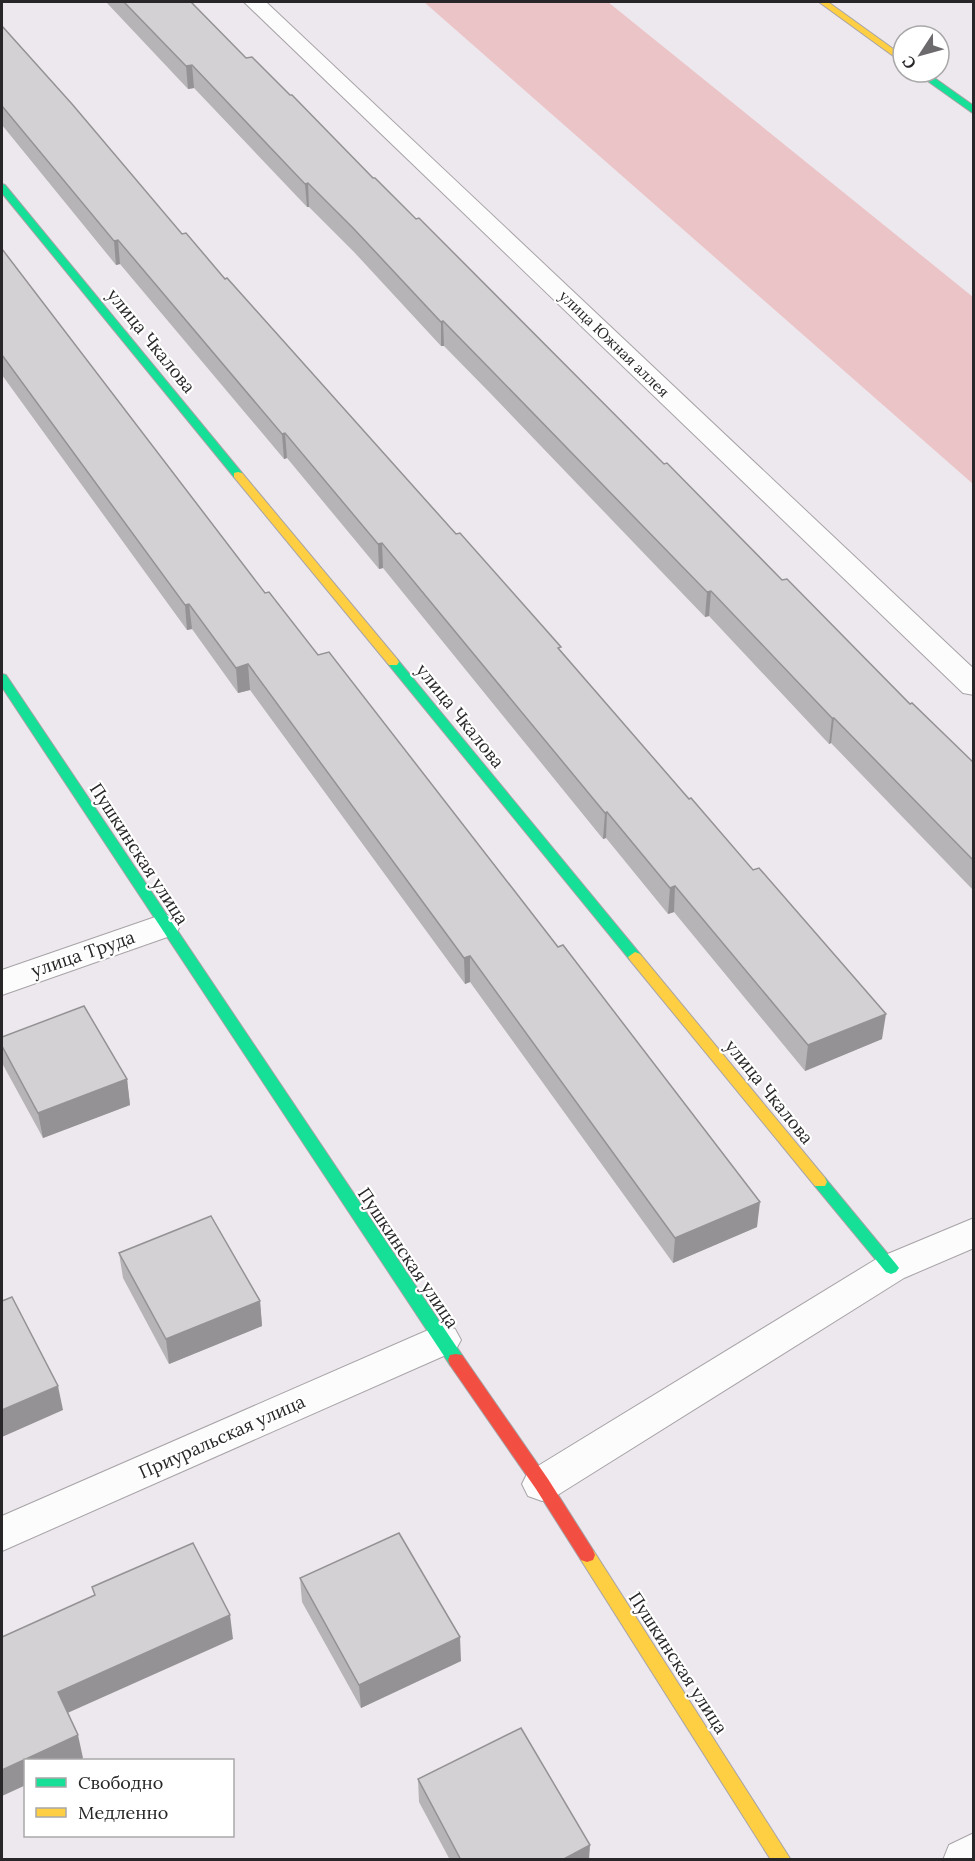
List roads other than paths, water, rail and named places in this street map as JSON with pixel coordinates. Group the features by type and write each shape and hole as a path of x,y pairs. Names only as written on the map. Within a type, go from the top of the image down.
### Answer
{"street":[{"name":"улица Южная аллея","path":"254,2 974,686"},
{"path":"823,2 891,51"},
{"path":"937,84 974,111"},
{"name":"улица Чкалова","path":"2,187 891,1268"},
{"name":"Пушкинская улица","path":"2,678 442,1340 542,1484 782,1860"},
{"name":"улица Труда","path":"2,983 165,926"},
{"path":"542,1484 891,1268 974,1232"},
{"name":"Приуральская улица","path":"2,1534 442,1340"},
{"path":"965,1860 974,1854"}]}
